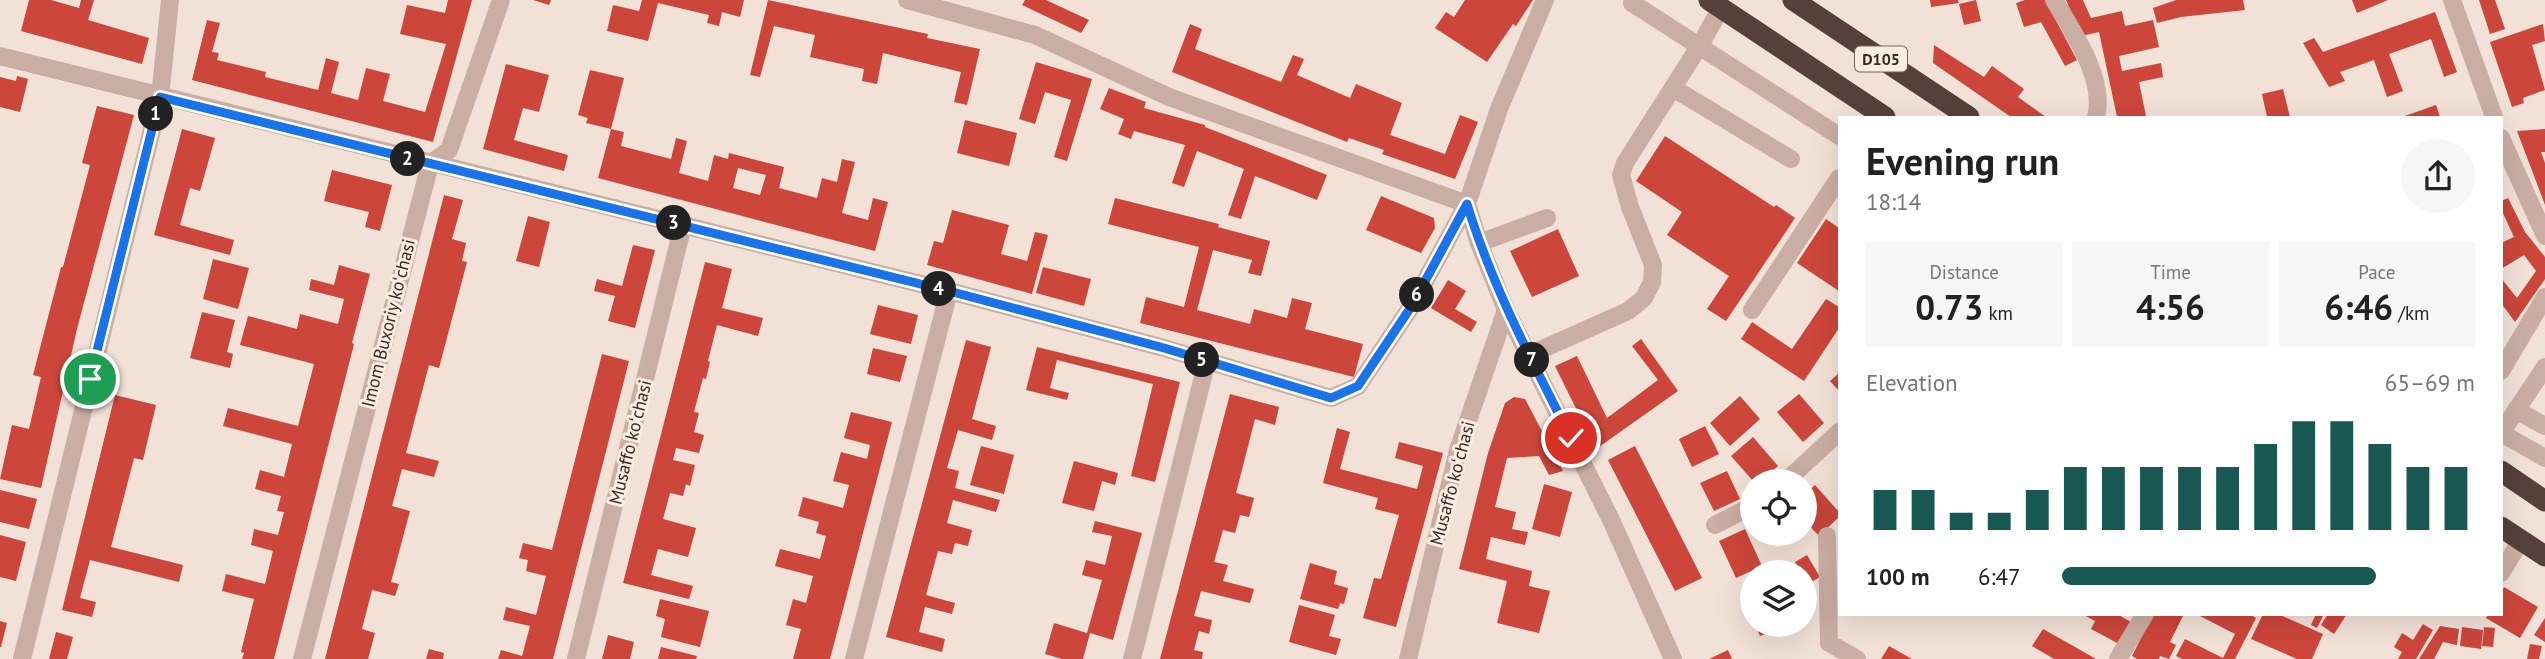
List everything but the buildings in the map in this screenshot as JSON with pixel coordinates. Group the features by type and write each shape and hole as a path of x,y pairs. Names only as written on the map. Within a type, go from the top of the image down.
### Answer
{"highway":[{"name":"D105","path":"1793,0 1967,116"},
{"name":"D105","path":"1715,4 1880,116"},
{"path":"2503,472 2545,500"},
{"path":"2503,528 2545,556"}],"street":[{"path":"22,659 160,97 170,0"},
{"name":"Imom Buxoriy koʻchasi","path":"302,659 430,164 449,150 501,0"},
{"path":"908,0 1035,34 1169,97 1467,204"},
{"path":"0,56 949,291 1164,348 1331,398 1358,386 1411,307 1467,204 1499,108 1545,0"},
{"path":"2054,0 2090,64 2098,108 2096,116"},
{"path":"2452,0 2494,116"},
{"path":"1632,3 1838,135"},
{"path":"1529,355 1628,311 1644,298 1652,282 1653,265 1621,176 1625,163 1700,46 1715,4"},
{"path":"1673,88 1791,159"},
{"path":"2503,142 2545,236"},
{"path":"1752,310 1836,188"},
{"path":"1467,204 1479,243 1506,310 1612,522 1672,659"},
{"path":"1479,243 1547,218"},
{"name":"Musaffo koʻchasi","path":"576,659 683,225"},
{"path":"854,659 949,291"},
{"path":"2503,367 2545,297"},
{"name":"Musaffo koʻchasi","path":"1408,659 1458,450 1506,310"},
{"path":"1132,659 1207,361"},
{"path":"2503,430 2545,367"},
{"path":"2516,410 2545,426"},
{"path":"1799,469 1838,433"},
{"path":"2503,434 2545,458"},
{"path":"1715,525 1740,512"},
{"path":"1827,536 1829,642 1857,659"},
{"path":"2503,570 2521,540"},
{"path":"2118,659 2137,617"}],"route":[{"path":"90,379 160,97 949,291 1164,348 1331,398 1358,386 1411,307 1467,204 1479,243 1506,310 1571,438"}]}
